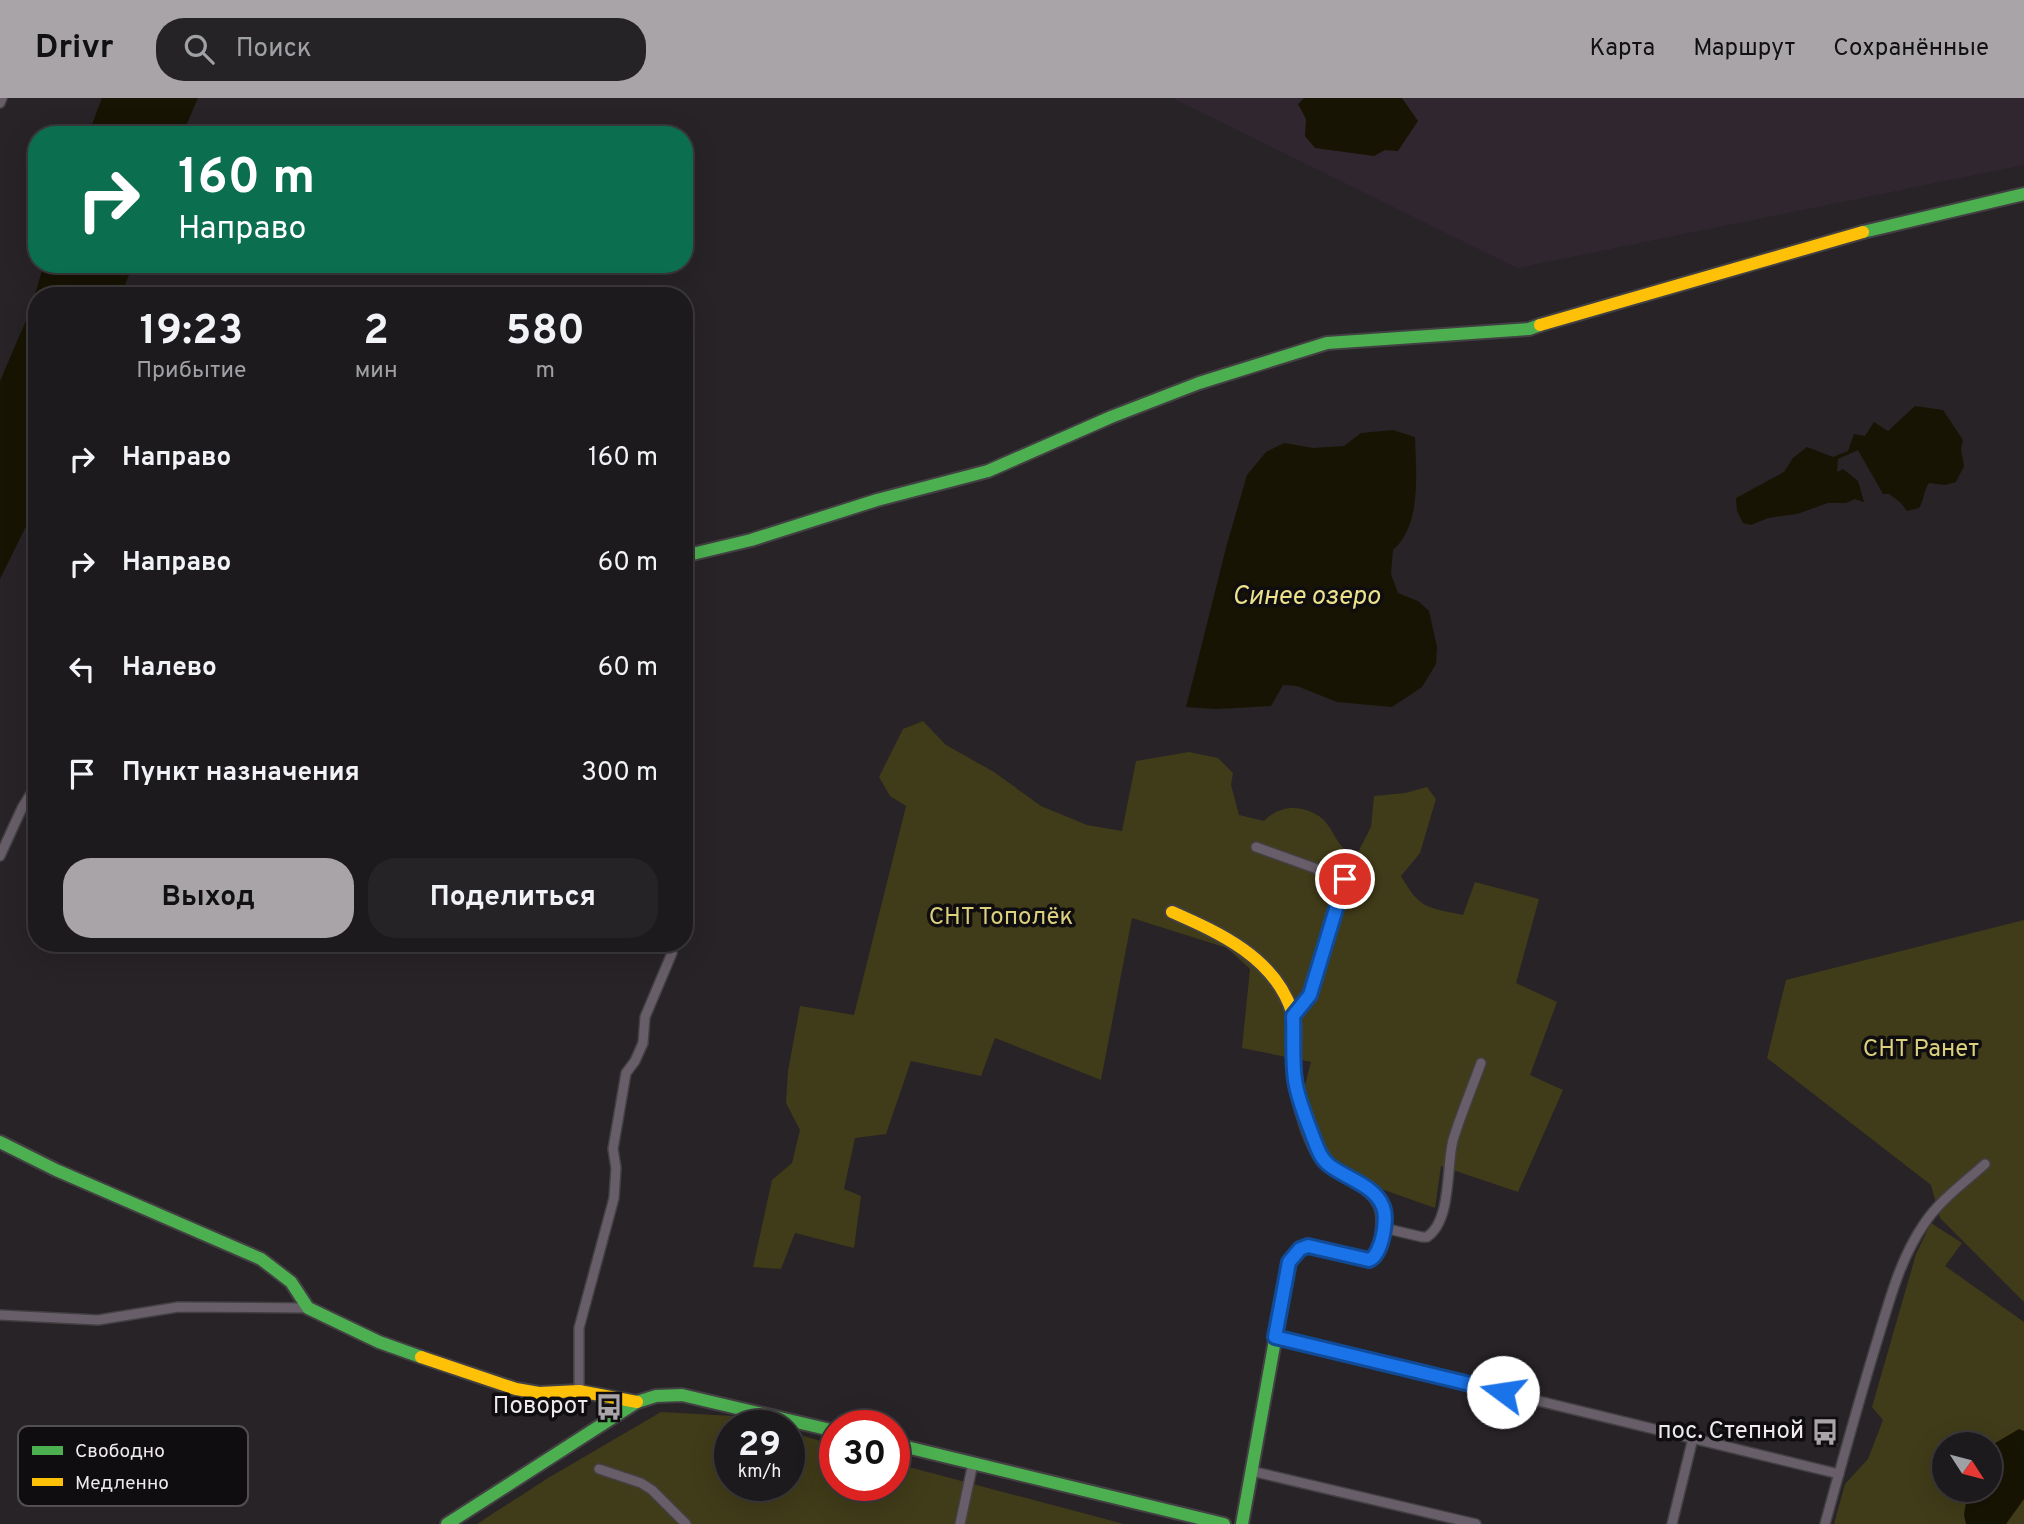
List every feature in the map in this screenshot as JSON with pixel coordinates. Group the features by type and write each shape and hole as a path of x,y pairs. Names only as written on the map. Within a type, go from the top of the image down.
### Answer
{"street":[{"path":"693,554 748,541 877,500 988,471 1175,392 1326,342 1529,330 1566,316 1897,223 2024,194"},
{"path":"0,856 28,798"},
{"path":"1256,847 1345,879 1310,995 1293,1016"},
{"path":"1172,912 1219,932 1244,947 1260,961 1277,984 1293,1016 1294,1077 1301,1104 1321,1156 1330,1166 1378,1197 1385,1217 1378,1253 1374,1259 1308,1246 1294,1255 1289,1262 1242,1524"},
{"path":"579,1391 579,1328 614,1198 616,1168 613,1149 626,1073 635,1061 642,1043 645,1017 673,953"},
{"path":"1384,1228 1427,1237 1438,1227 1444,1207 1453,1142 1481,1063"},
{"path":"0,1142 55,1170 261,1259 291,1282 308,1307"},
{"path":"1825,1524 1889,1304 1910,1245 1926,1221 1985,1164"},
{"path":"0,1315 98,1320 178,1307 308,1307 379,1342 471,1375 538,1393 579,1391 637,1402"},
{"path":"1275,1337 1839,1474"},
{"path":"447,1524 637,1402 656,1396 682,1395 819,1427"},
{"path":"1672,1524 1693,1438"},
{"path":"910,1448 1224,1524"},
{"path":"960,1524 973,1463"},
{"path":"599,1469 652,1490 686,1524"},
{"path":"1251,1471 1476,1524"}],"shaded area":[{"path":"1176,98 2024,98 2024,165 1517,268"}],"green space":[{"name":"СНТ Тополёк","path":"923,721 946,745 994,772 1041,806 1087,825 1122,831 1136,761 1189,752 1218,758 1233,773 1231,785 1239,815 1264,821 1283,809 1304,809 1319,816 1339,843 1356,856 1371,827 1374,796 1405,793 1427,787 1436,799 1420,853 1401,876 1419,901 1432,908 1463,915 1475,882 1539,899 1516,983 1557,1002 1530,1075 1563,1090 1518,1192 1441,1166 1435,1208 1367,1184 1322,1154 1302,1096 1311,1062 1242,1048 1250,969 1227,948 1132,918 1101,1080 995,1038 981,1076 911,1061 886,1134 855,1138 844,1189 861,1196 854,1248 795,1233 781,1269 753,1267 772,1180 792,1163 800,1130 786,1103 788,1071 800,1006 854,1015 906,806 890,796 879,777 903,729"},
{"name":"СНТ Ранет","path":"2024,920 2024,1302 1940,1218 1931,1185 1767,1058 1786,980"},
{"path":"1931,1223 1962,1243 1945,1266 2024,1322 2024,1524 1834,1524 1845,1484 1868,1459 1883,1420 1872,1407 1916,1254"},
{"path":"661,1412 714,1415 714,1501 805,1501 805,1437 819,1440 819,1501 910,1501 910,1467 1124,1524 477,1524 548,1478"}],"water":[{"path":"102,98 198,98 186,126 91,126"},
{"path":"1304,98 1402,98 1418,121 1398,151 1385,150 1374,156 1315,148 1305,136 1306,119 1298,104"},
{"path":"41,273 130,273 124,287 37,287"},
{"path":"28,316 28,522 0,579 0,381"},
{"path":"1915,406 1943,410 1963,440 1961,449 1964,466 1956,482 1945,485 1929,483 1919,508 1907,511 1889,494 1883,494 1858,450 1838,459 1837,472 1843,469 1858,481 1864,502 1855,499 1846,503 1828,503 1751,525 1743,523 1737,511 1736,498 1784,472 1793,458 1807,447 1833,457 1848,451 1854,434 1865,436 1874,422 1888,431"},
{"name":"Синее озеро","path":"1393,430 1415,437 1416,482 1413,512 1409,527 1393,550 1391,574 1398,593 1418,601 1429,611 1437,647 1436,664 1422,687 1392,707 1337,702 1297,686 1283,685 1271,706 1216,709 1186,707 1247,475 1266,452 1284,443 1313,448 1344,446 1361,433"},
{"path":"2019,1429 2024,1431 2024,1499 2006,1524 1966,1524 1966,1502 2002,1502 2002,1439"}],"traffic: fast":[{"path":"1863,232 2024,194"},
{"path":"693,554 751,540 877,500 988,471 1111,417 1199,383 1327,343 1529,329 1540,325"},
{"path":"0,1142 56,1170 261,1259 291,1282 308,1308 379,1342 421,1357"},
{"path":"1242,1524 1289,1262 1299,1249 1308,1246 1369,1260 1376,1255 1379,1247 1383,1230 1380,1204 1370,1191 1353,1179"},
{"path":"447,1524 637,1402 656,1396 682,1395 819,1427"},
{"path":"910,1448 1224,1524"}],"traffic: slow":[{"path":"1540,325 1863,232"},
{"path":"1172,912 1209,929 1244,950 1273,977 1284,993 1294,1018 1295,1076 1308,1130 1325,1162 1353,1179"},
{"path":"421,1357 516,1389 539,1393 579,1391 637,1402"}],"place":[{"name":"Поворот","path":"609,1407"},
{"name":"пос. Степной","path":"1825,1432"}],"route":[{"path":"1345,879 1310,995 1293,1016 1294,1077 1301,1104 1321,1156 1330,1166 1378,1197 1383,1206 1384,1228 1374,1259 1308,1246 1294,1255 1289,1262 1275,1337 1503,1392"}]}
